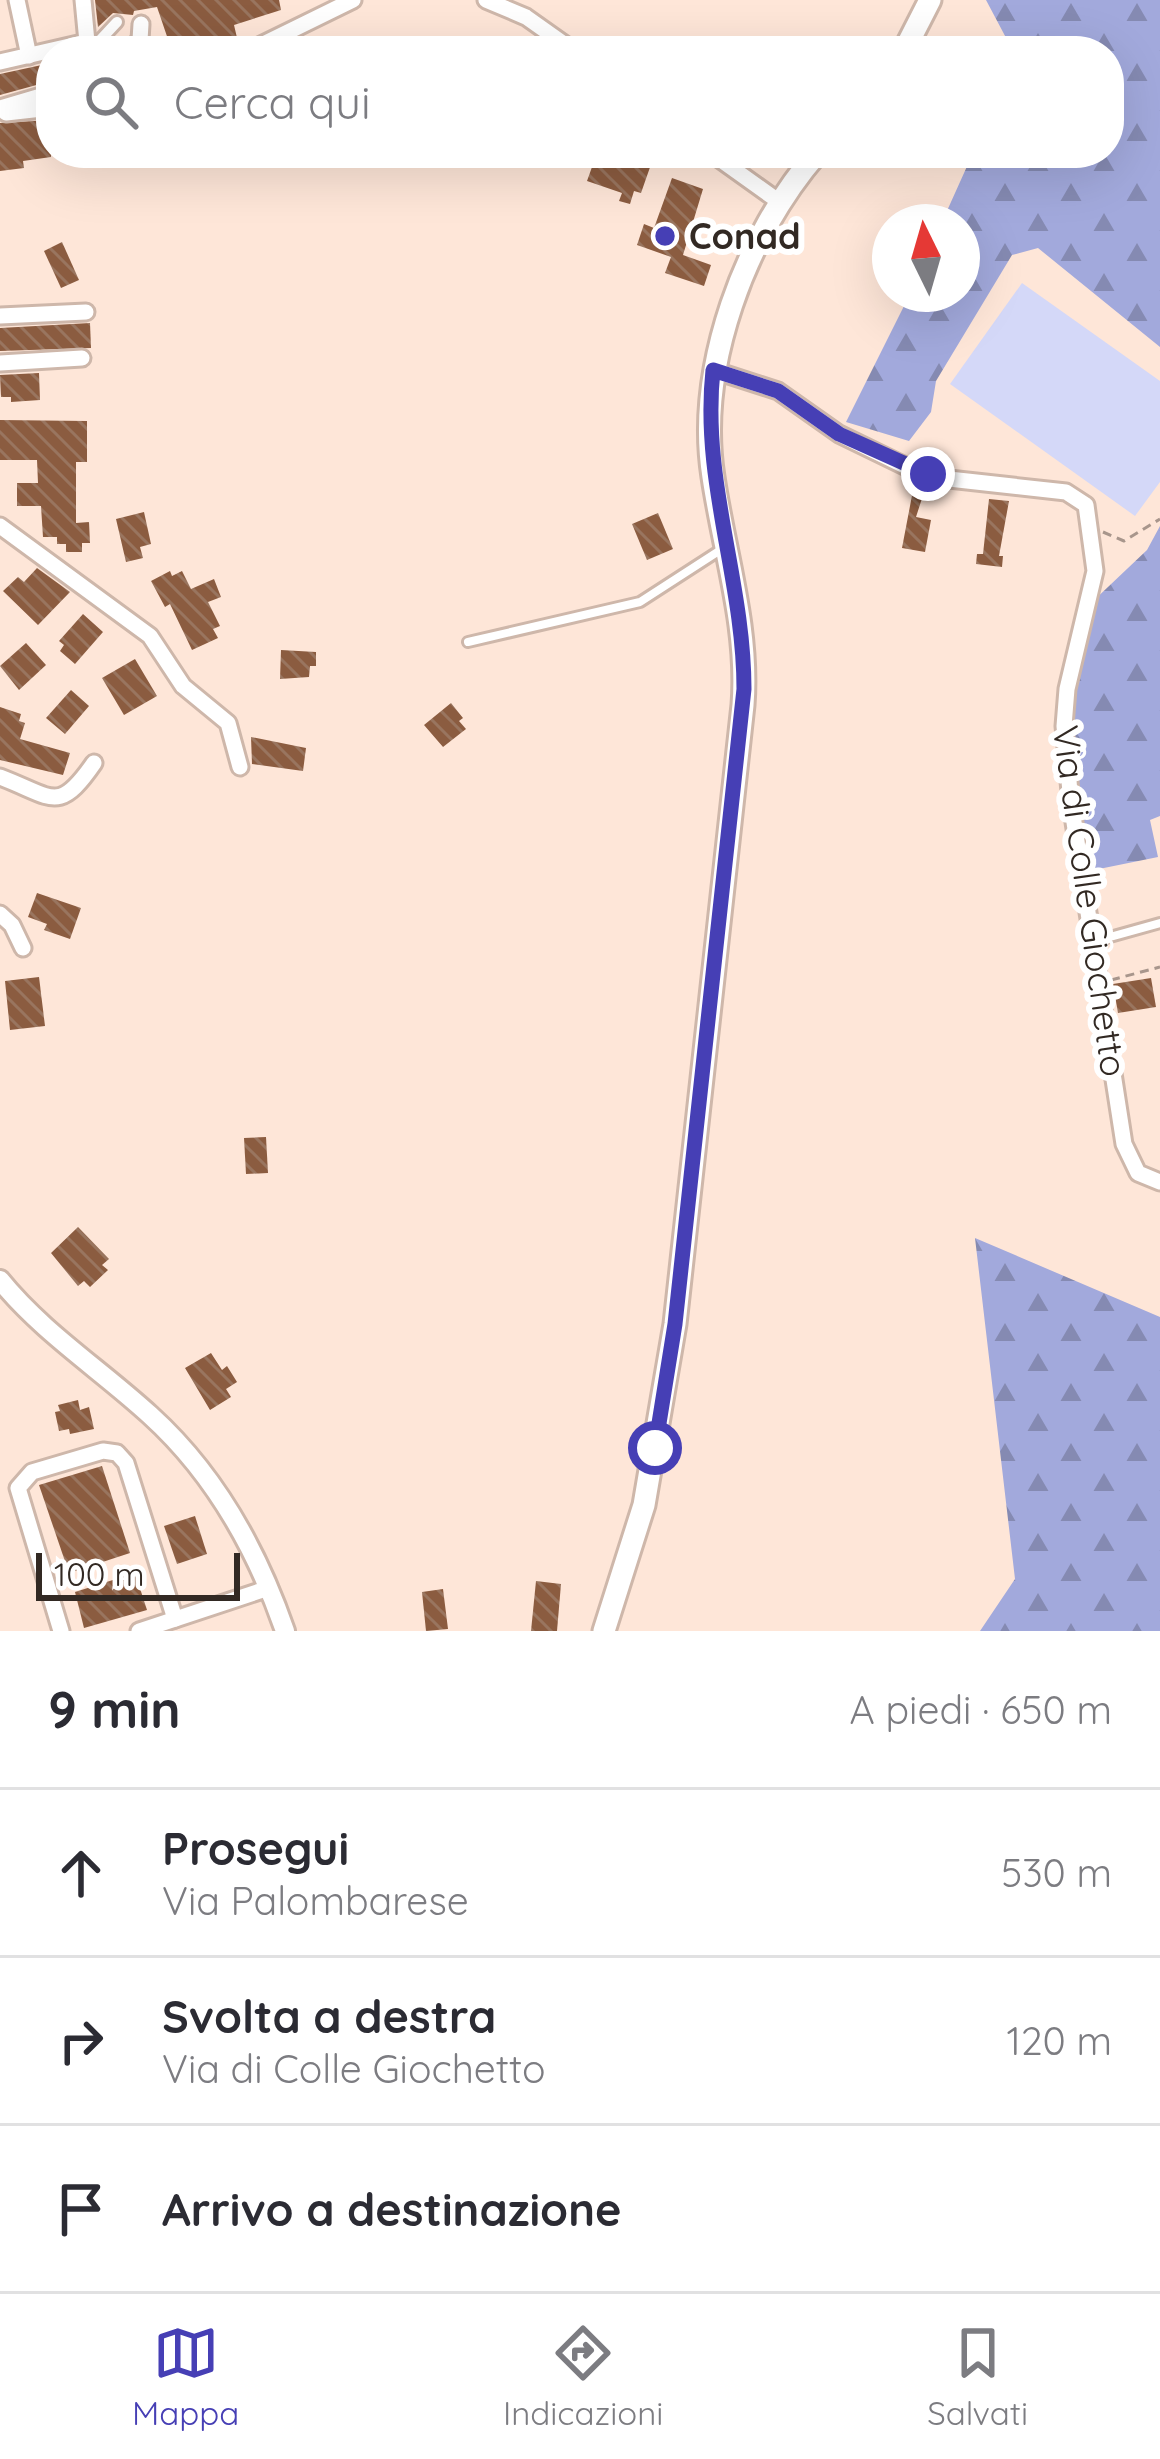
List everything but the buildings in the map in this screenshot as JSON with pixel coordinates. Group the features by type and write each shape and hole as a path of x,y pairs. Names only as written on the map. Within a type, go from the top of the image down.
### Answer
{"main road":[{"path":"912,36 930,0"},
{"path":"604,1631 644,1505 678,1300 744,689 740,624 709,441 713,370 729,315 781,203 807,168"}],"street":[{"path":"17,0 29,56"},
{"path":"83,0 88,36"},
{"path":"279,36 352,0"},
{"path":"486,0 526,16 553,36"},
{"path":"101,36 117,22"},
{"path":"140,36 141,24"},
{"path":"0,62 36,55"},
{"path":"0,111 36,98"},
{"path":"0,111 36,109"},
{"path":"732,168 781,203"},
{"path":"0,316 86,312"},
{"path":"0,363 82,358"},
{"path":"713,370 778,391 839,434 921,472 1070,494 1084,502 1090,527"},
{"path":"0,526 150,636 183,686 228,723 240,767"},
{"name":"Via di Colle Giochetto","path":"1090,527 1095,571 1064,718 1069,790 1126,1150 1138,1174 1160,1182"},
{"path":"0,777 64,798 94,764"},
{"path":"0,914 23,948"},
{"path":"0,1280 26,1309 183,1448 235,1520 285,1631"},
{"path":"61,1631 18,1488 32,1472 103,1451 117,1453 126,1463 175,1619"},
{"path":"140,1631 268,1588"}],"lane":[{"path":"468,642 635,603 709,554 727,548"},
{"path":"1092,942 1160,923"}],"path":[{"path":"1090,527 1124,541 1160,519"},
{"path":"1098,982 1160,967"}],"green space":[{"path":"986,0 1160,0 1160,347 1038,248 1012,255 980,308 980,204 950,204 966,168 1124,168 1124,36 1005,36"},
{"path":"901,312 978,312 936,381 931,412 909,441 846,422"},
{"path":"1160,526 1160,816 1150,820 1158,857 1094,870 1081,862 1061,710 1089,605 1147,550"},
{"path":"975,1238 1160,1317 1160,1631 980,1631 1015,1579"}],"shaded area":[{"path":"1022,283 1160,381 1160,482 1135,516 950,384"}],"place":[{"name":"Conad","path":"665,236"}],"route":[{"path":"655,1448 675,1324 744,689 740,624 710,456 713,370 778,391 839,434 928,474"}]}
